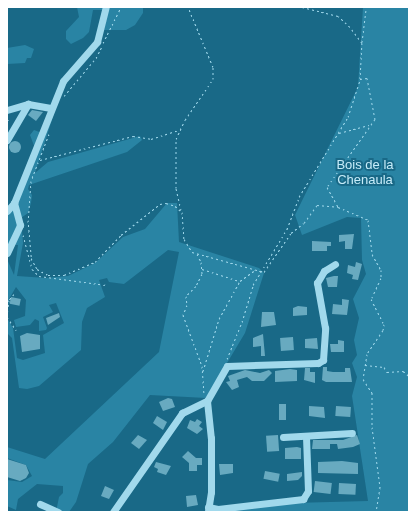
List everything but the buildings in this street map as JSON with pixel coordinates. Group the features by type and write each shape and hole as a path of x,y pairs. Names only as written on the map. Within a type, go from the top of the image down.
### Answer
{"street":[{"path":"7,211 14,203 51,108 66,76 97,42 106,7"},
{"path":"7,110 28,104 51,108"},
{"path":"7,140 28,104"},
{"path":"7,253 20,224 14,203"},
{"path":"306,436 308,491 303,499 208,510 211,492 211,438 207,401 227,366 318,363 323,360 325,328 317,284 324,271 335,264"},
{"path":"113,512 182,412 207,401"},
{"path":"283,437 352,432"},
{"path":"40,504 58,512"}],"path":[{"path":"61,100 69,87 96,58 121,7"},
{"path":"188,7 213,67 213,79 180,130 176,139 174,159 182,212 184,239 192,252 254,271 264,272 291,233 304,223 317,205 338,207 368,220 372,254 381,270 381,278 371,299 384,324 383,330 367,354 363,379 372,393 372,427 379,468 380,487 376,512"},
{"path":"301,7 338,16 362,43"},
{"path":"227,366 226,361 242,322 253,285 287,229 299,197 348,117 360,79 366,7"},
{"path":"338,207 327,187 370,124 375,119 367,78 360,79"},
{"path":"338,133 370,124"},
{"path":"38,160 57,158 133,136 151,139 180,130"},
{"path":"50,131 31,181 28,225 32,258 41,272 48,275 68,273 95,262 121,235 160,204 175,206 182,212"},
{"path":"20,224 32,269 39,276 50,279 68,279 106,285"},
{"path":"197,254 202,269 196,286 186,296 186,305 182,314 199,355 207,401"},
{"path":"202,269 240,281"},
{"path":"202,373 219,319 240,281 254,271"},
{"path":"68,273 68,279"},
{"path":"14,294 9,300 7,317 16,330"},
{"path":"365,365 384,367 387,372 403,371 409,376"}],"green space":[{"path":"77,7 143,7 143,13 135,25 126,30 104,30 107,17 102,10 93,10 89,32 83,38 71,44 66,39 66,31 79,17"},
{"name":"Bois de la Chenaula","path":"363,7 409,7 409,512 217,512 293,503 368,501 352,396 357,377 352,363 357,355 354,340 359,318 353,299 366,274 362,260 361,218 347,217 302,235 295,215 358,87"},
{"path":"25,45 34,49 31,58 27,58 25,63 7,64 7,48"},
{"path":"53,106 56,107 35,173 48,162 140,136 142,140 127,152 29,185 28,189 32,195 31,203 28,213 21,218 23,243 17,276 46,278 68,276 95,263 123,237 145,229 167,203 177,203 179,242 259,268 264,273 245,333 206,398 150,395 113,442 88,464 76,502 69,512 56,512 59,497 63,493 63,486 37,484 18,499 16,510 7,506 7,480 22,482 32,476 26,465 7,458 7,447 45,459 159,352 179,252 168,250 124,284 109,282 107,278 99,280 105,297 87,308 82,322 81,350 39,386 27,389 19,388 12,338 7,333 7,318 13,328 17,358 23,360 45,353 43,335 64,323 56,303 49,305 53,312 43,317 47,328 46,330 39,331 39,321 35,319 30,325 16,327 14,320 25,316 26,300 16,287 9,299 7,316 7,259 14,275 18,245 7,244 7,213 36,151 30,135 34,130 42,133"}]}
